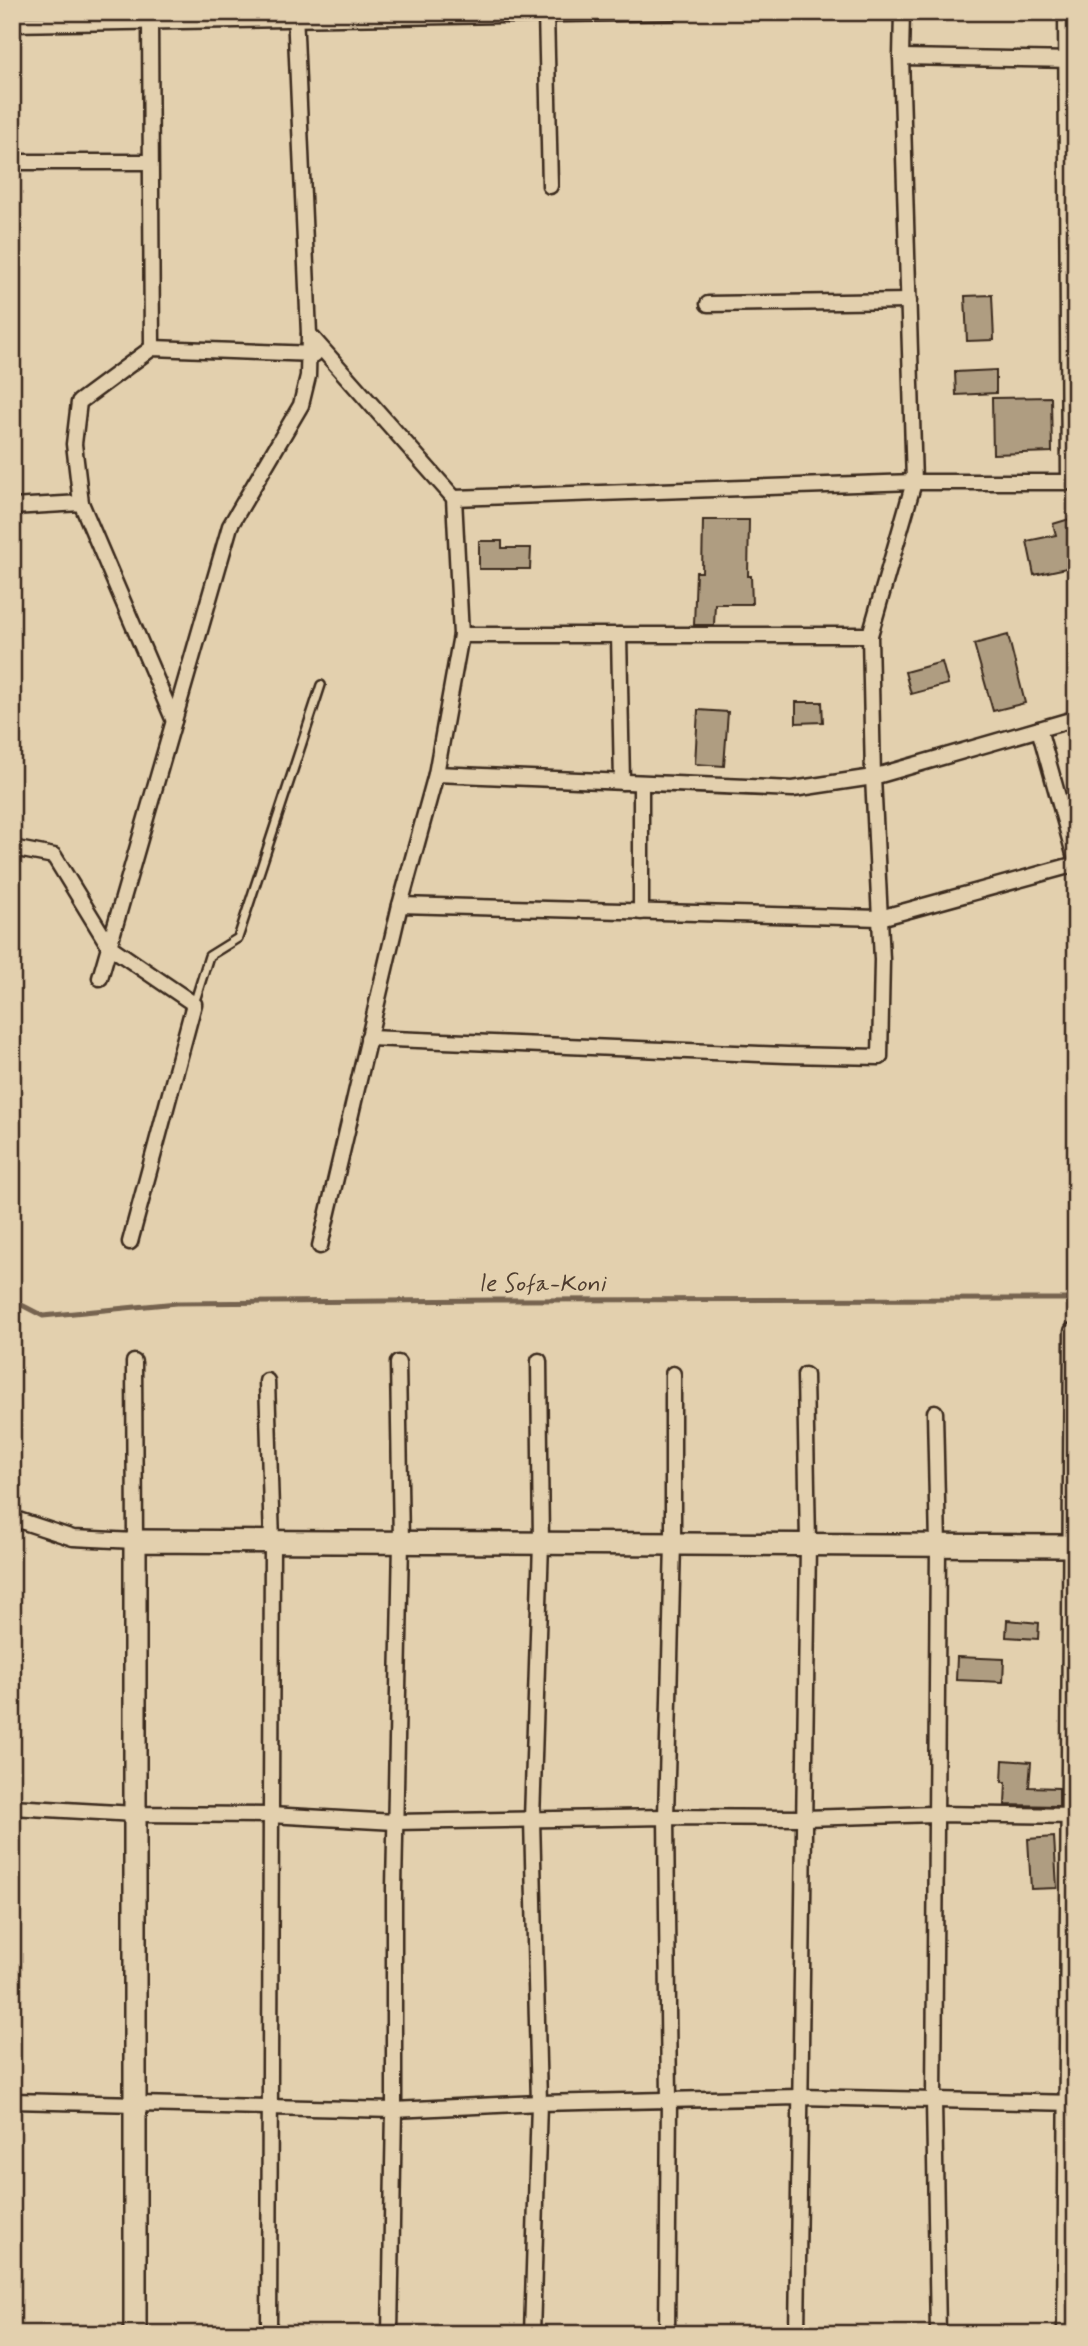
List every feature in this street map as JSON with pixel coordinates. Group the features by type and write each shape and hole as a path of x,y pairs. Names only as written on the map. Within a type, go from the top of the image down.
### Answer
{"street":[{"path":"12,24 295,16 674,12"},
{"path":"368,1038 880,1057 882,960 873,777 870,635 914,482 901,57 902,12"},
{"path":"454,498 914,482 1072,482 1071,60 1066,12"},
{"path":"546,13 550,186"},
{"path":"100,978 230,526 301,405 308,376 309,334 295,16"},
{"path":"150,22 152,348"},
{"path":"901,57 1071,60"},
{"path":"12,162 150,162"},
{"path":"708,304 909,301"},
{"path":"309,334 454,498 461,635 436,774 400,905 320,1246"},
{"path":"174,721 82,503 74,444 79,402 152,348 327,354"},
{"path":"12,507 82,503"},
{"path":"461,635 870,635"},
{"path":"619,635 622,782"},
{"path":"436,774 793,789 873,777 1076,717"},
{"path":"400,905 880,918 1076,862 1039,729"},
{"path":"641,783 641,912"},
{"path":"12,848 54,856 109,946 194,1004 130,1242"},
{"path":"1065,2334 1071,2103 1072,1331"},
{"path":"532,2334 539,2103 532,1819 541,1543 539,1361"},
{"path":"134,1362 135,2334"},
{"path":"390,2334 395,1822 401,1542 398,1363"},
{"path":"667,2334 669,2100 666,1817 673,1543 673,1374"},
{"path":"797,2334 808,1544 804,1375"},
{"path":"267,1381 272,1542 269,2334"},
{"path":"935,1412 938,1546 934,2101 937,2334"},
{"path":"12,1518 73,1538 135,1541 1072,1546"},
{"path":"12,1807 135,1814 270,1815 395,1822 935,1814 1073,1816"},
{"path":"12,2101 394,2110 799,2096 1071,2103"}],"lane":[{"path":"194,1004 209,956 238,938 321,685"}],"building":[{"path":"992,295 994,340 967,341 965,296"},
{"path":"996,370 996,393 956,395 955,372"},
{"path":"1051,397 1052,452 993,454 992,398"},
{"path":"1076,517 1076,566 1034,575 1027,541 1056,535 1053,524"},
{"path":"703,520 749,520 748,576 751,576 752,604 715,604 714,625 694,625 696,572 702,572"},
{"path":"479,541 502,541 502,548 531,548 530,569 479,569"},
{"path":"1008,635 1025,703 993,711 974,644"},
{"path":"942,662 948,684 911,694 905,672"},
{"path":"796,702 822,702 823,722 796,723"},
{"path":"698,710 728,712 724,766 695,764"},
{"path":"1007,1620 1039,1623 1038,1639 1006,1637"},
{"path":"957,1657 1004,1659 1003,1682 956,1680"},
{"path":"1003,1760 1031,1762 1029,1787 1059,1788 1059,1806 1005,1805"},
{"path":"1054,1837 1057,1888 1031,1889 1028,1839"}],"waterway":[{"name":"le Sofa-Koni","path":"12,1300 43,1316 177,1303 1076,1299"}]}
